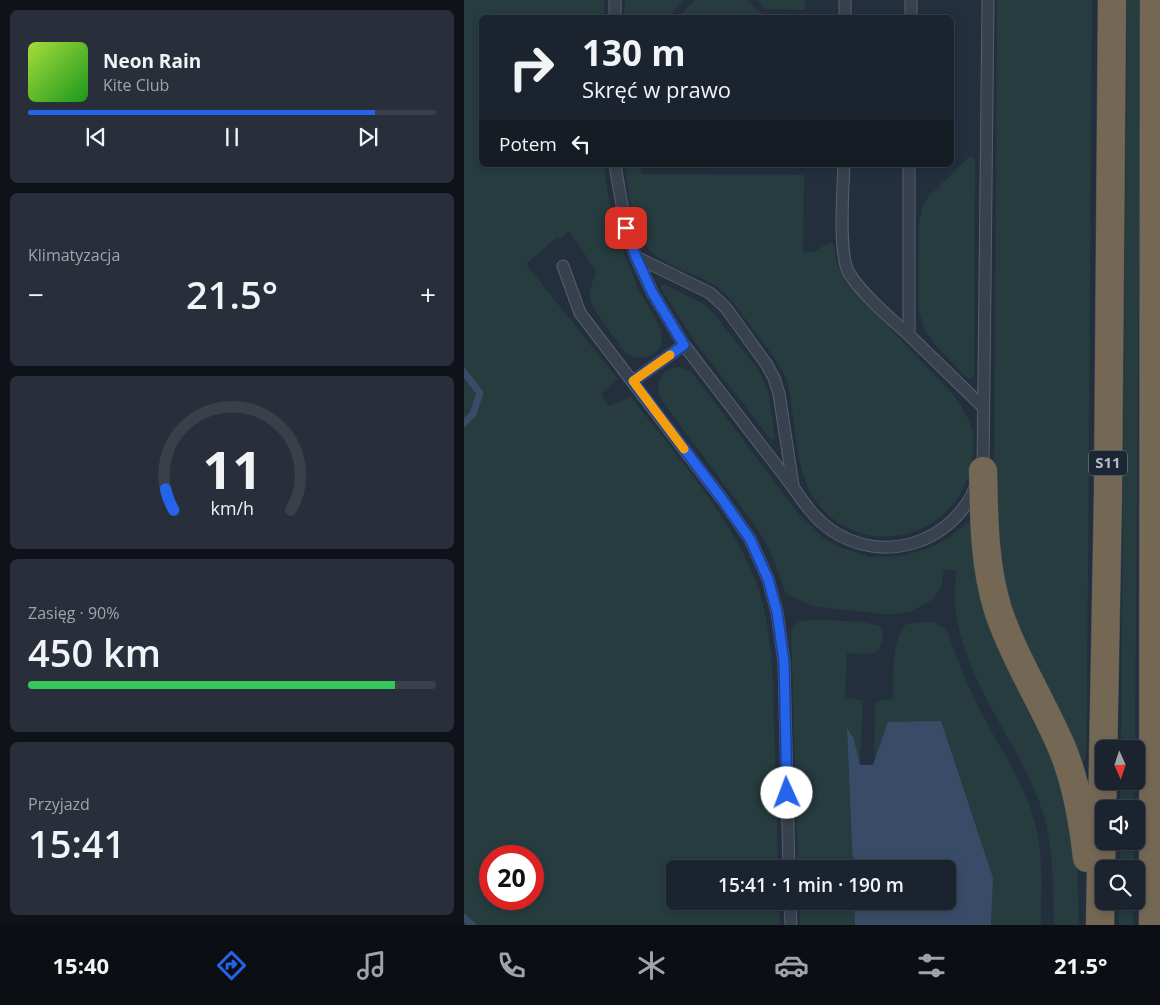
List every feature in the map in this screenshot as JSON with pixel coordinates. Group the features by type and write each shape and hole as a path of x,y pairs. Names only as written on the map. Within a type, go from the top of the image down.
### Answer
{"highway":[{"name":"S11","path":"1100,925 1108,455 1112,0"},
{"path":"1153,925 1154,0"},
{"path":"983,471 984,532 989,573 998,610 1016,653 1062,749 1072,781 1083,824 1094,925"},
{"path":"1154,786 1160,731"}],"lane":[{"path":"614,15 615,0"},
{"path":"845,0 845,15"},
{"path":"910,15 911,0"},
{"path":"615,167 622,211 636,257 652,292 684,345 806,506 820,522 831,530 856,542 887,547 912,544 928,537 943,529 969,502 983,471 988,0"},
{"path":"844,167 843,246 848,272 864,292 983,408"},
{"path":"909,335 910,167"},
{"path":"636,257 710,293 726,308 767,365 779,394 793,487"},
{"path":"563,266 580,313 722,499 750,539 768,579 777,612 784,662 789,860"},
{"path":"633,381 684,345"},
{"path":"790,910 791,925"}],"green space":[{"path":"464,0 604,0 604,15 479,15 479,167 604,167 612,213 626,260 661,332 661,345 658,350 648,357 642,358 625,352 595,311 589,293 596,271 569,231 560,239 557,237 526,264 618,379 601,394 609,406 631,397 717,509 745,557 756,582 766,618 771,654 778,860 666,860 666,910 779,910 780,925 464,925"},
{"path":"625,0 684,0 671,13 674,15 624,15"},
{"path":"695,0 747,0 761,14 682,15 681,14"},
{"path":"757,0 805,0 805,10 765,9"},
{"path":"997,0 1092,0 1087,705 1086,755 1081,762 1008,606 995,532"},
{"path":"1127,0 1141,0 1135,740 1121,740"},
{"path":"970,156 975,159 974,376 968,379 937,347 924,329 919,312 918,289 919,224 923,204"},
{"path":"625,167 641,167 642,174 804,175 803,253 813,252 829,243 834,244 836,261 846,282 950,391 961,406 972,428 973,449 970,472 961,493 948,510 931,524 911,533 890,537 868,535 846,527 830,517 810,491 804,476 789,389 782,370 736,306 722,291 704,279 662,260 652,252 638,230 633,217"},
{"path":"664,284 702,303 711,310 759,371 766,387 770,404 775,438 772,441 693,339 662,290 661,287"},
{"path":"679,367 691,372 696,378 799,514 823,538 839,547 870,557 902,556 932,547 971,522 1035,718 1063,784 1077,863 1079,925 1054,925 1052,864 1045,818 1030,780 981,687 961,639 956,613 956,571 944,569 941,588 932,600 911,611 895,614 812,606 786,594 771,553 758,530 660,398 658,387 663,373"},
{"path":"802,621 863,622 880,626 882,633 883,639 878,651 871,654 847,653 845,697 863,701 860,765 854,739 847,729 853,860 798,860 791,630"},
{"path":"933,622 947,630 977,704 1012,767 1031,809 1040,848 1041,925 991,925 993,877 874,765 875,702 893,699 894,660 897,641 906,624"},
{"path":"1120,790 1134,790 1134,800 1120,800"},
{"path":"1120,850 1134,850 1134,860 1120,860"},
{"path":"799,910 854,910 855,925 800,925"},
{"path":"1119,910 1133,910 1133,925 1119,925"}],"water":[{"path":"941,721 993,878 991,925 855,925 854,910 956,910 956,860 853,860 847,728 854,739 860,765 873,765 888,722"}],"waterway":[{"path":"464,372 480,393 473,414 464,423"},
{"path":"464,918 472,925"}],"slow traffic":[{"path":"670,355 633,381 684,449"}],"route":[{"path":"626,228 636,257 652,292 684,345 633,381 750,539 768,579 777,612 784,662 787,793"}]}
